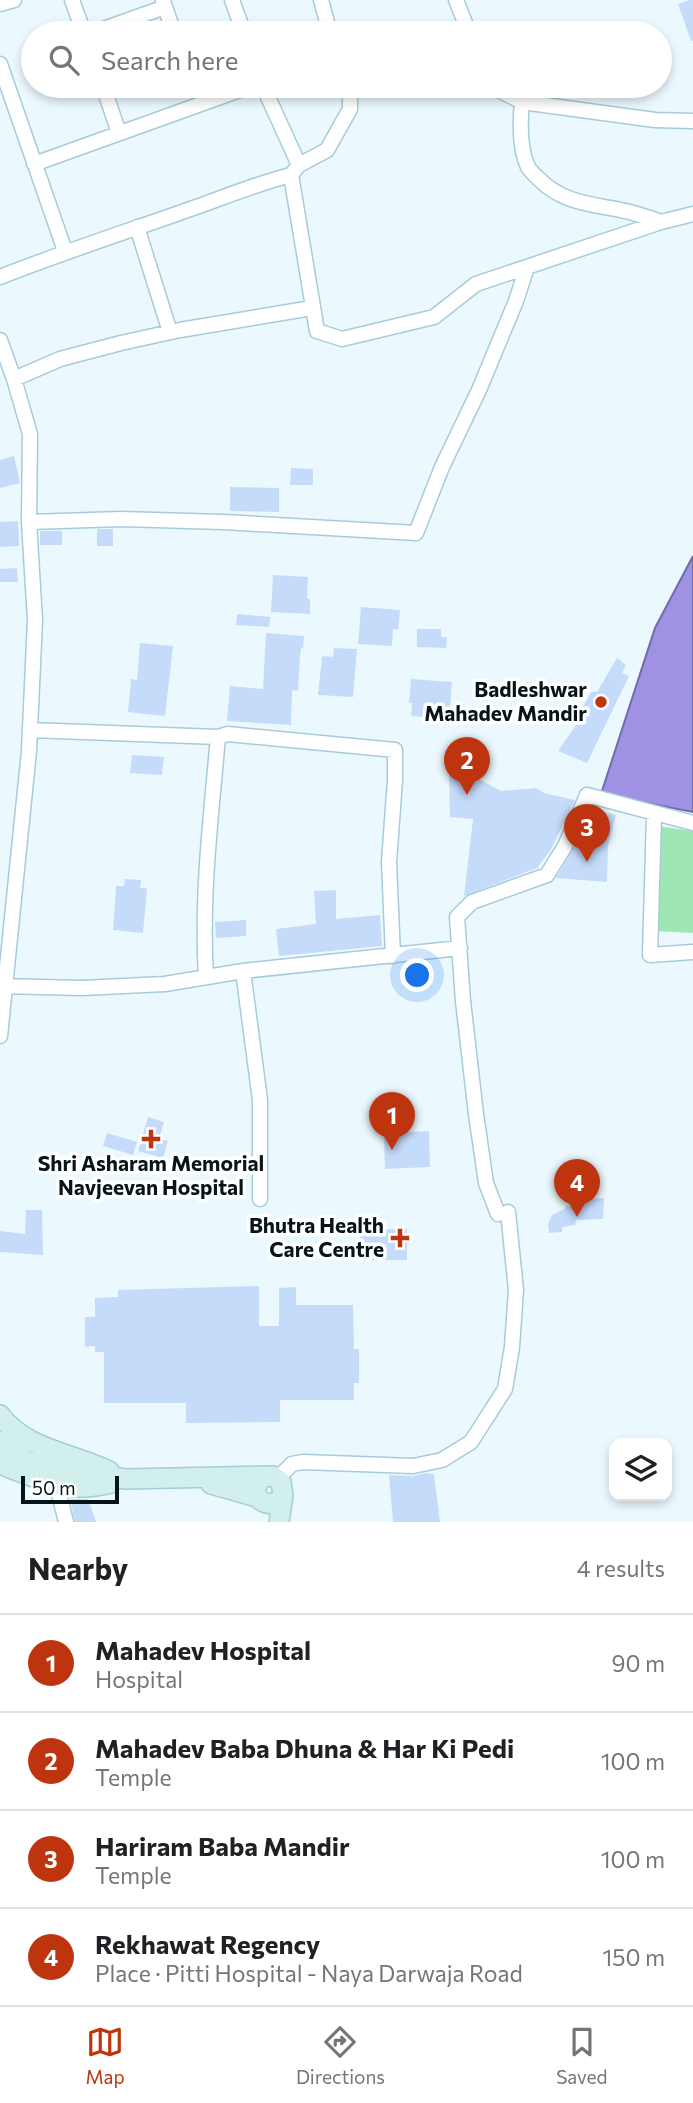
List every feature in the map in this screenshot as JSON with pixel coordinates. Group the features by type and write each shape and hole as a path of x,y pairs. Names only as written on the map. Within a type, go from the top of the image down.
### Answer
{"main road":[{"path":"0,1415 20,1434 44,1448 93,1463 126,1479"},
{"path":"0,1441 27,1461 81,1473 126,1479 193,1479 270,1490 277,1522"},
{"path":"0,1461 57,1486 80,1489 126,1479"}],"street":[{"path":"0,4 14,0"},
{"path":"72,0 80,21"},
{"path":"232,0 240,21"},
{"path":"321,0 327,21"},
{"path":"456,0 464,21"},
{"path":"122,21 164,4 170,21"},
{"path":"0,64 65,251"},
{"path":"107,98 119,133"},
{"path":"34,164 217,98"},
{"path":"268,98 295,170 317,331 342,339 434,317 477,284 693,214"},
{"path":"0,277 65,251 295,170 327,150 350,109 350,98"},
{"path":"514,98 522,102 655,120 693,121"},
{"path":"522,102 521,139 524,157 529,170 547,188 570,200 605,209 627,211 662,222"},
{"path":"137,227 170,332"},
{"path":"29,522 121,519 416,533 442,467 479,390 527,267"},
{"path":"14,379 60,359 170,332 313,308"},
{"path":"0,340 30,434 29,522 35,620 30,730 0,1036"},
{"path":"30,730 218,737 228,734 395,751 389,862 393,956"},
{"path":"206,977 206,887 218,737"},
{"path":"270,1490 292,1464 303,1462 413,1466 442,1460 471,1442 505,1389 512,1347 516,1290 503,1213 486,1183 476,1114 457,917 472,902 547,875 565,846 587,795 693,823"},
{"path":"654,814 650,955 693,953"},
{"path":"3,987 96,988 165,984 243,971 460,948"},
{"path":"243,971 260,1100 260,1199"},
{"path":"57,1486 66,1522"}],"green space":[{"path":"658,826 693,831 693,933 655,931"}],"shaded area":[{"path":"693,556 693,812 601,794 655,628"}],"building":[{"path":"693,0 693,41 678,4"},
{"path":"14,456 20,483 0,488 0,460"},
{"path":"291,468 313,469 313,485 290,485"},
{"path":"230,487 279,488 279,512 230,511"},
{"path":"18,521 19,546 0,547 0,522"},
{"path":"97,529 113,529 113,546 97,546"},
{"path":"40,531 62,531 62,545 40,545"},
{"path":"17,568 18,582 0,582 0,569"},
{"path":"273,575 308,577 307,598 310,599 310,614 271,612"},
{"path":"361,607 400,610 398,630 393,629 392,646 358,644"},
{"path":"237,614 270,617 269,627 236,625"},
{"path":"417,629 441,629 441,637 447,637 446,648 417,647"},
{"path":"266,633 304,636 298,691 292,690 291,725 227,721 230,686 263,689"},
{"path":"140,643 173,646 165,716 128,712 131,679 137,680"},
{"path":"334,648 357,649 353,697 318,695 322,656 333,657"},
{"name":"Badleshwar Mahadev Mandir","path":"617,658 626,665 622,673 629,676 587,763 558,751 583,715 580,712 591,692 597,692"},
{"path":"411,679 452,682 449,719 411,716"},
{"path":"132,755 164,757 162,775 130,773"},
{"path":"449,773 475,777 501,791 536,788 544,793 575,800 550,851 537,868 464,896 473,819 450,817"},
{"path":"596,810 616,815 608,845 607,882 556,878"},
{"path":"125,879 141,880 140,888 147,888 143,933 113,930 116,886 124,886"},
{"path":"336,890 336,919 380,915 382,946 279,956 276,929 316,924 314,891"},
{"path":"246,920 246,936 216,938 215,922"},
{"path":"148,1117 164,1122 159,1139 168,1141 163,1158 138,1151"},
{"path":"429,1131 430,1167 385,1169 384,1133"},
{"path":"107,1133 137,1142 133,1155 103,1146"},
{"path":"604,1198 603,1219 576,1220 575,1225 562,1227 562,1232 549,1233 548,1224 552,1215 566,1208 565,1206 577,1206 578,1203 584,1203 585,1199"},
{"path":"26,1210 42,1210 43,1255 0,1252 0,1231 25,1234"},
{"path":"407,1229 407,1260 360,1260 360,1230"},
{"path":"259,1286 259,1326 279,1326 279,1288 296,1287 296,1305 353,1305 354,1349 359,1349 359,1383 354,1383 354,1400 280,1400 280,1422 186,1423 186,1403 104,1403 104,1352 95,1352 95,1346 85,1347 85,1317 95,1317 95,1298 118,1297 118,1290"},
{"path":"434,1474 440,1522 393,1522 389,1475 413,1476"},
{"path":"70,1499 88,1499 96,1522 75,1522"}],"place":[{"name":"Badleshwar Mahadev Mandir","path":"601,702"},
{"name":"Mahadev Baba Dhuna & Har Ki Pedi","path":"467,795"},
{"name":"Hariram Baba Mandir","path":"587,862"},
{"name":"Shri Asharam Memorial Navjeevan Hospital","path":"151,1139"},
{"name":"Mahadev Hospital","path":"392,1150"},
{"name":"Rekhawat Regency","path":"577,1217"},
{"name":"Bhutra Health Care Centre","path":"400,1238"}]}
